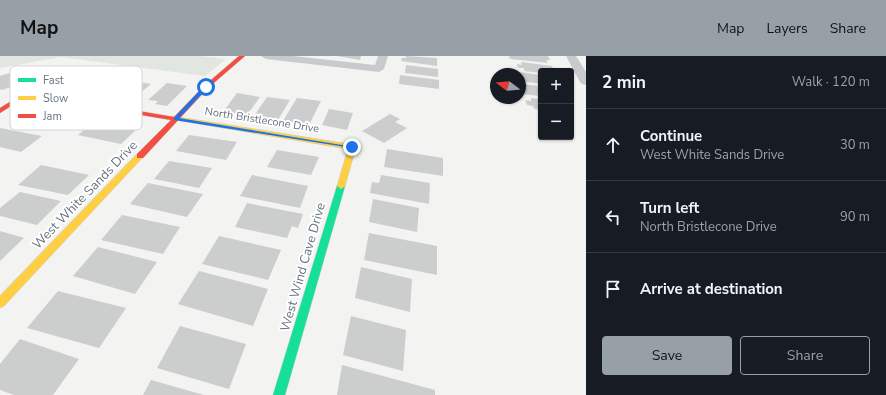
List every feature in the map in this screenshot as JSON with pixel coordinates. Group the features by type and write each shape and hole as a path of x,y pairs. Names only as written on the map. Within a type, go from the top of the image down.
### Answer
{"street":[{"name":"West White Sands Drive","path":"0,303 206,87 242,56"},
{"path":"266,56 379,70 383,56"},
{"path":"571,56 586,82"},
{"name":"North Bristlecone Drive","path":"0,111 10,104"},
{"name":"North Bristlecone Drive","path":"142,113 352,147"},
{"name":"West Wind Cave Drive","path":"279,395 352,147"}],"shaded area":[{"path":"0,56 198,56 226,59 205,76 142,68 142,66 129,66 61,57 0,68"}],"building":[{"path":"337,56 361,56 360,60"},
{"path":"406,56 437,58 437,66 401,61 402,58 406,58"},
{"path":"509,56 548,56 550,60 546,60 548,63 510,59"},
{"path":"521,62 552,66 553,68 538,68 538,73 526,71 526,68 518,68 517,64 522,65"},
{"path":"406,65 438,69 438,77 405,73"},
{"path":"10,73 10,87 2,90 0,89 0,76"},
{"path":"526,73 538,75 538,84 526,82"},
{"path":"400,75 439,80 439,89 399,84"},
{"path":"142,83 151,84 142,92"},
{"path":"167,83 187,86 167,106 155,104 158,101 148,100"},
{"path":"526,85 538,86 538,96 526,95"},
{"path":"237,93 260,97 247,115 223,112"},
{"path":"267,97 290,100 278,120 254,116"},
{"path":"297,98 321,101 309,125 283,121"},
{"path":"531,98 538,99 538,110 534,109 533,106 527,105 526,100 531,101"},
{"path":"329,109 353,113 347,130 322,125"},
{"path":"390,114 400,119 395,122 407,128 384,143 362,131"},
{"path":"0,128 42,136 21,152 0,147"},
{"path":"84,130 136,130 121,144 78,135"},
{"path":"189,135 237,142 226,160 176,151"},
{"path":"387,149 443,158 443,176 384,167"},
{"path":"277,150 319,157 311,175 267,167"},
{"path":"169,161 212,168 199,188 154,179"},
{"path":"41,165 89,175 68,195 18,185"},
{"path":"252,175 308,186 300,208 240,196"},
{"path":"381,175 430,183 429,204 370,193 372,182 379,183"},
{"path":"148,183 203,194 187,217 130,204"},
{"path":"20,192 61,201 37,225 0,216 0,208"},
{"path":"373,199 419,208 417,232 369,222"},
{"path":"247,203 303,214 298,228 292,226 287,238 235,227"},
{"path":"122,215 180,227 163,254 101,240"},
{"path":"0,231 24,238 0,261"},
{"path":"369,233 437,246 437,275 364,260"},
{"path":"219,236 281,250 268,280 202,264"},
{"path":"98,247 157,262 135,294 73,276"},
{"path":"361,267 412,279 410,312 355,298"},
{"path":"199,271 268,289 253,326 178,304"},
{"path":"58,291 126,308 99,348 27,328"},
{"path":"351,316 406,330 403,371 343,355"},
{"path":"180,326 246,344 229,389 157,368"},
{"path":"20,339 79,359 53,395 14,395 0,390 0,364"},
{"path":"342,365 435,390 435,395 337,395"},
{"path":"151,380 204,395 143,395"}],"traffic: fast":[{"path":"279,395 341,186"}],"traffic: slow":[{"path":"172,118 352,147 341,186"},
{"path":"0,303 140,156"}],"traffic: jam":[{"path":"140,156 206,87 242,56"},
{"path":"0,111 10,104"},
{"path":"142,113 172,118"}],"route":[{"path":"206,87 176,119 352,147"}]}
